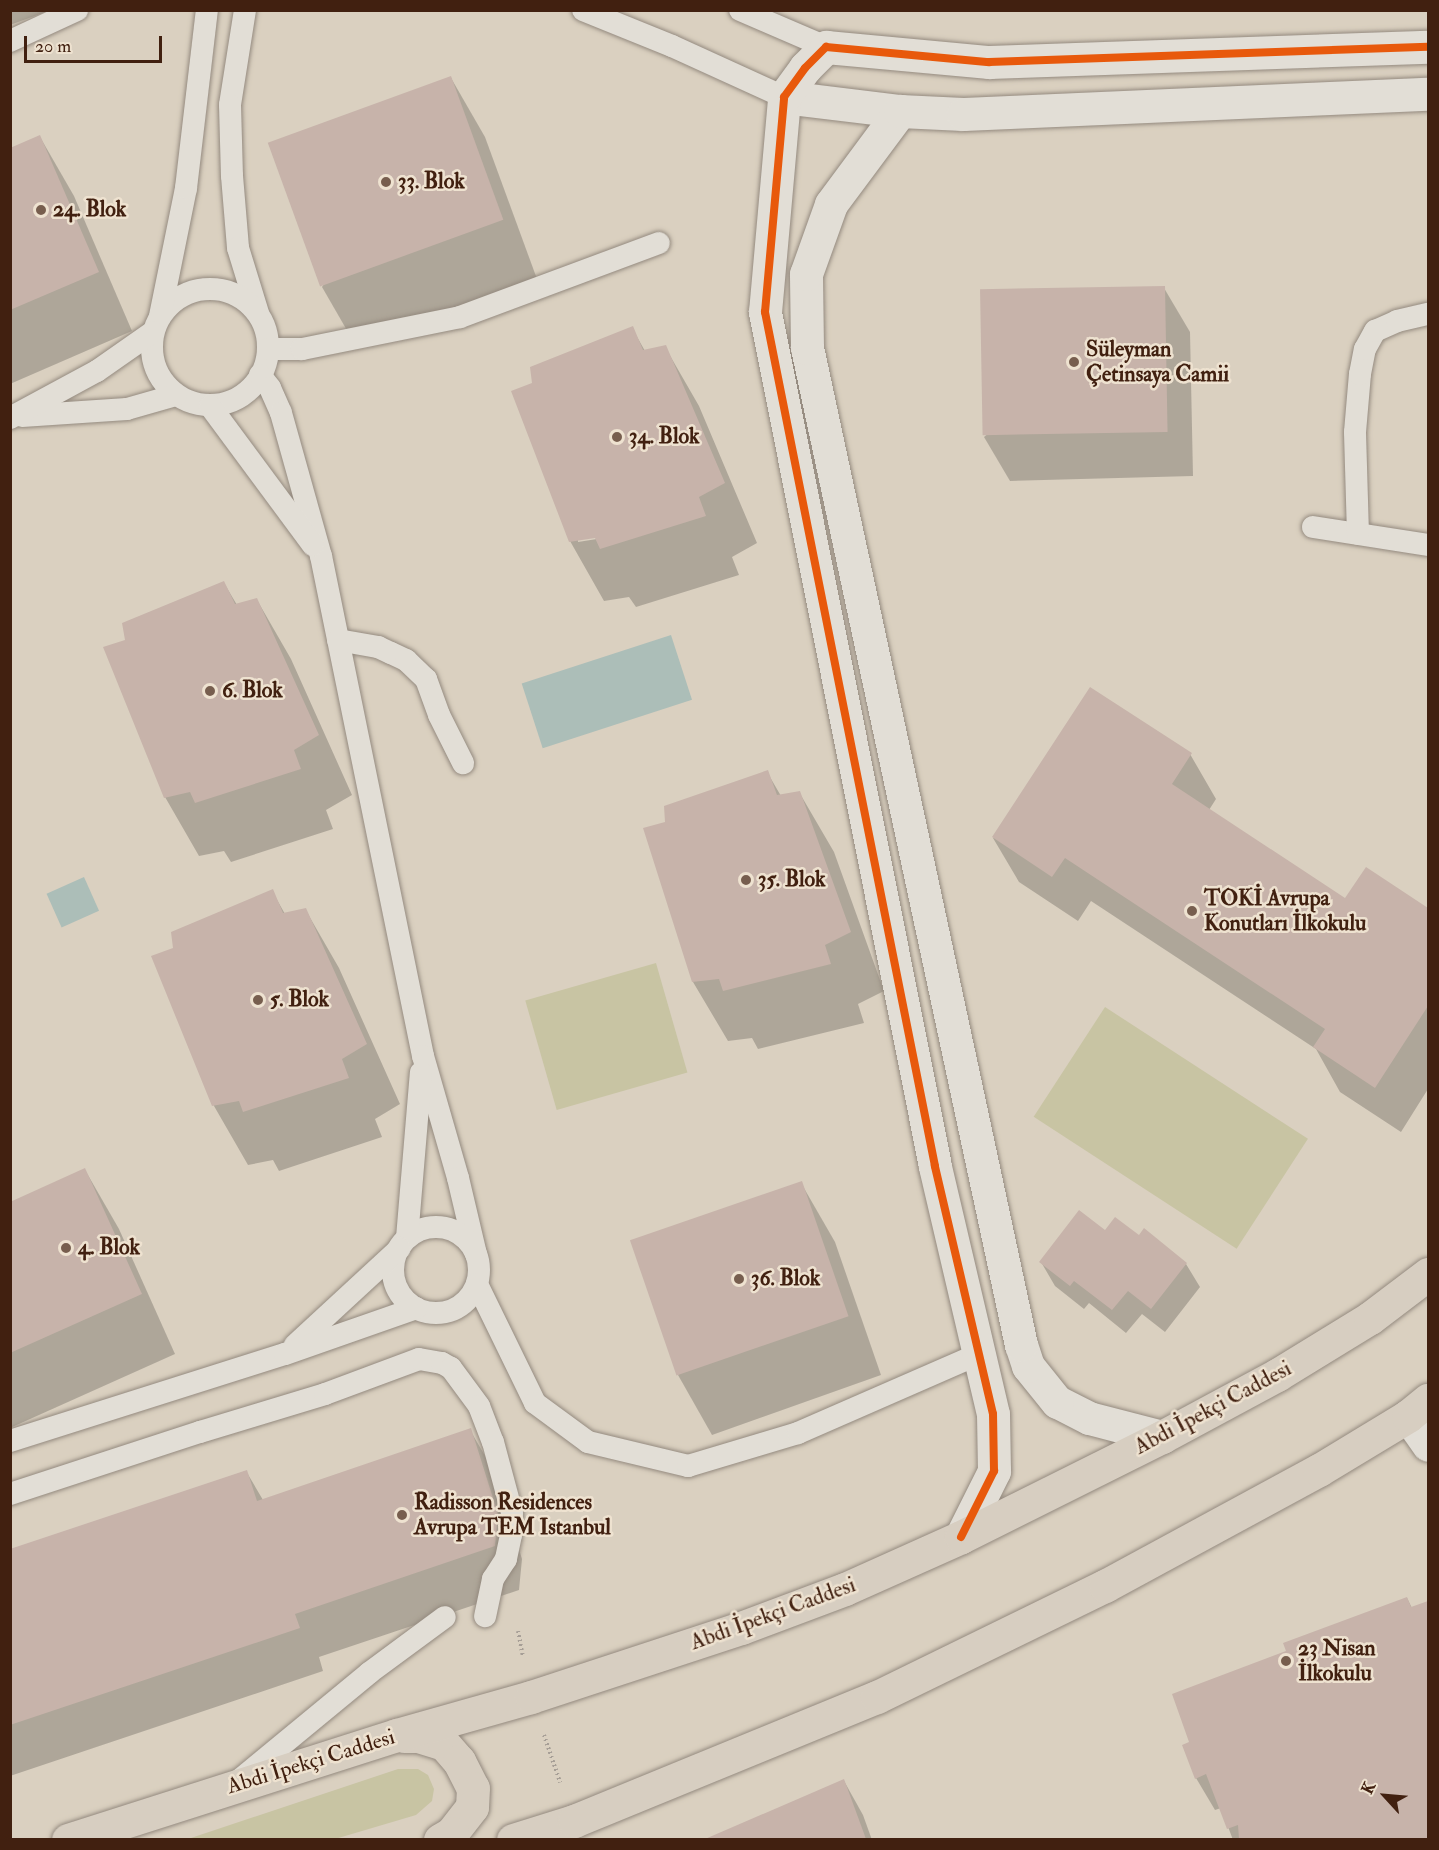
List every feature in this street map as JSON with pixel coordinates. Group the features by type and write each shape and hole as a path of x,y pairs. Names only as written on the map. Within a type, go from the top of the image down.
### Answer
{"main road":[{"name":"Abdi İpekçi Caddesi","path":"68,1839 230,1787 531,1697 741,1628 844,1589 961,1537 1162,1437 1277,1375 1352,1330 1428,1274"},
{"path":"513,1839 573,1821 877,1697 1105,1586 1319,1470 1418,1408"},
{"path":"397,1736 418,1736 444,1744 459,1761 473,1788 472,1807 452,1833 440,1839"}],"street":[{"path":"961,1537 994,1471 993,1414 931,1143 765,312 784,97 805,68 826,47 989,62 1428,47"},
{"path":"784,97 900,111 963,114 1428,94"},
{"path":"900,111 831,204 806,274 807,348 1021,1345 1028,1366 1057,1402 1089,1418 1162,1437"},
{"path":"979,1354 1021,1345"},
{"path":"1418,1408 1428,1445"}],"lane":[{"path":"10,41 77,10"},
{"path":"207,10 186,189 151,350 155,368 163,383 176,395 193,403 210,406 227,403 243,395 265,367 268,349 266,332 258,314 238,249 232,176 230,105 246,10"},
{"path":"583,10 672,46 784,97"},
{"path":"740,10 826,47"},
{"path":"268,349 302,349 460,317 659,243"},
{"path":"13,417 97,371 157,324 173,301 190,292 209,288 228,291 245,300 258,314"},
{"path":"1358,534 1355,432 1359,374 1365,349 1375,331 1397,321 1428,314"},
{"path":"260,375 270,388 281,412 321,556 423,1056 458,1178 480,1269 477,1284 470,1296 459,1307 430,1313 416,1308 406,1300 395,1282 394,1262 403,1244 423,1056"},
{"path":"13,417 127,409 176,395"},
{"path":"210,406 321,556"},
{"path":"1313,527 1428,545"},
{"path":"338,640 385,650 406,660 426,679 439,715 463,763"},
{"path":"285,1353 331,1314 418,1231 431,1227 457,1232 469,1242 476,1254"},
{"path":"477,1284 535,1402 588,1442 688,1466 798,1433 979,1354"},
{"path":"10,1441 285,1353 416,1308"},
{"path":"10,1494 326,1394 419,1359 442,1363 451,1368 479,1406 493,1442 512,1513 506,1559 493,1579 485,1616"},
{"path":"230,1787 332,1702 445,1617"}],"shaded area":[{"path":"671,635 692,700 543,748 522,684"},
{"path":"84,877 99,911 62,927 47,894"},
{"path":"656,963 687,1073 557,1110 525,1000"},
{"path":"1105,1007 1308,1139 1237,1249 1034,1117"},
{"path":"398,1769 418,1769 428,1775 434,1789 432,1801 416,1815 335,1839 188,1839"}],"building":[{"name":"33. Blok","path":"451,76 503,220 320,286 268,143"},
{"name":"24. Blok","path":"40,135 99,272 10,310 10,148"},
{"name":"Süleyman Çetinsaya Camii","path":"1165,286 1168,432 983,435 980,289"},
{"name":"34. Blok","path":"633,326 643,350 666,345 725,483 699,497 706,516 600,549 595,538 569,542 511,391 532,383 530,367"},
{"name":"6. Blok","path":"224,581 235,604 257,598 319,735 294,750 301,769 195,803 190,792 164,798 103,647 125,640 122,623"},
{"path":"1090,687 1192,753 1172,784 1345,898 1366,867 1428,908 1428,1006 1375,1088 1313,1047 1325,1029 1065,858 1052,877 992,837"},
{"name":"35. Blok","path":"768,770 777,795 800,791 851,932 825,945 831,964 723,991 719,979 692,982 643,828 665,822 664,806"},
{"name":"5. Blok","path":"273,889 283,913 306,908 367,1044 342,1059 349,1078 243,1112 239,1101 212,1106 151,956 173,948 171,932"},
{"name":"4. Blok","path":"85,1168 142,1294 10,1353 10,1202"},
{"name":"36. Blok","path":"802,1181 849,1316 676,1375 630,1240"},
{"path":"1079,1210 1105,1230 1115,1217 1139,1235 1144,1228 1187,1263 1151,1309 1128,1291 1112,1310 1074,1281 1070,1286 1039,1262"},
{"path":"471,1428 498,1514 495,1546 295,1614 300,1628 10,1725 10,1549 247,1470 257,1501"},
{"path":"1407,1597 1411,1607 1428,1601 1428,1839 1239,1839 1238,1825 1227,1829 1206,1774 1195,1779 1182,1745 1189,1742 1172,1694 1286,1651 1283,1643"},
{"path":"844,1779 866,1839 705,1839"}],"cycle path":[{"path":"961,1537 994,1471 993,1414 935,1166 765,312 784,97 805,68 826,47 989,62 1428,47"}],"place":[{"name":"33. Blok","path":"386,182"},
{"name":"24. Blok","path":"41,210"},
{"name":"Süleyman Çetinsaya Camii","path":"1074,362"},
{"name":"34. Blok","path":"617,437"},
{"name":"6. Blok","path":"210,691"},
{"name":"35. Blok","path":"746,880"},
{"name":"TOKİ Avrupa Konutları İlkokulu","path":"1192,911"},
{"name":"5. Blok","path":"258,1000"},
{"name":"4. Blok","path":"66,1248"},
{"name":"36. Blok","path":"739,1279"},
{"name":"Radisson Residences Avrupa TEM Istanbul","path":"402,1515"},
{"name":"23 Nisan İlkokulu","path":"1286,1661"}]}
